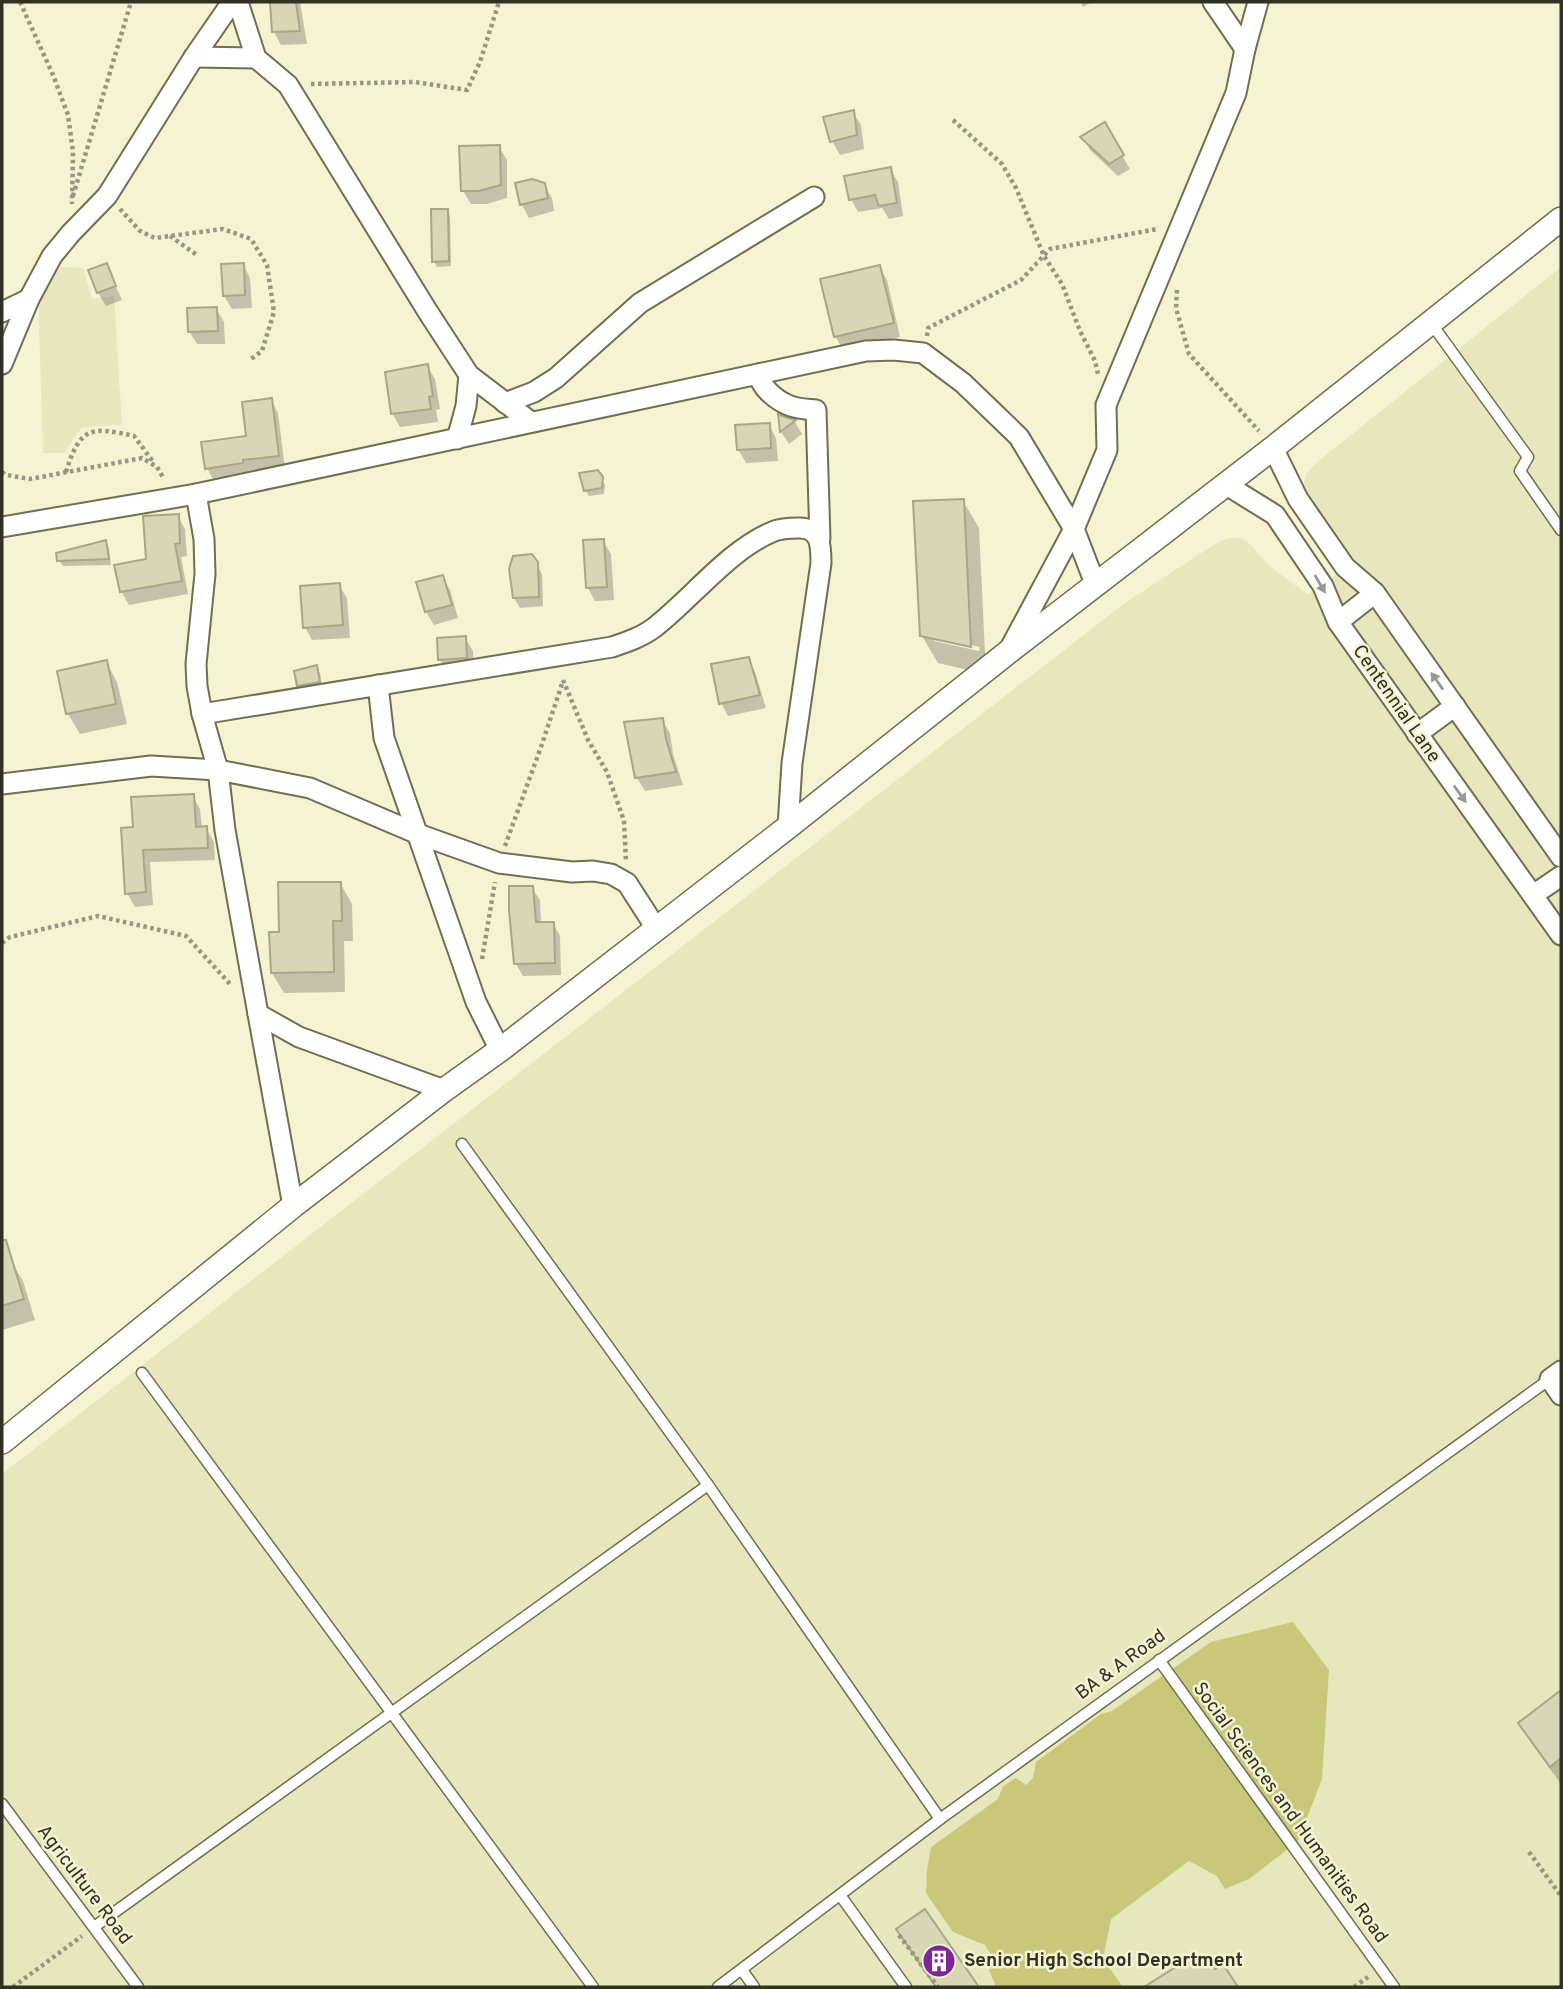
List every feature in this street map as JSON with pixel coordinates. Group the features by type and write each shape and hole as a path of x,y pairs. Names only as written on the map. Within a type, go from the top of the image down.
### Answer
{"street":[{"path":"2,364 29,299 52,257 107,196 194,57 232,2"},
{"path":"238,2 256,58 288,85 469,375 531,422"},
{"path":"1213,2 1245,50"},
{"path":"1007,653 1074,529 1107,450 1107,405 1236,93 1258,2"},
{"path":"194,57 256,58"},
{"path":"505,403 534,392 556,378 640,303 814,197"},
{"path":"2,1442 293,1206 788,827 1561,219"},
{"path":"2,312 29,299"},
{"path":"2,527 196,494 759,373 866,351 894,350 923,353 963,383 1019,437 1074,529 1096,586"},
{"path":"759,373 759,381 774,397 789,406 816,410 821,563 792,763 788,827"},
{"path":"457,439 466,406 469,375"},
{"path":"1273,448 1298,499 1345,567 1375,593 1561,857"},
{"name":"Centennial Lane","path":"1225,484 1275,515 1322,586 1338,622 1561,935"},
{"path":"196,494 204,539 205,574 196,664 197,686 218,770 225,830 293,1206"},
{"path":"1275,515 1298,499"},
{"path":"202,714 612,647 636,639 655,627 747,546 774,531 805,528 820,539"},
{"path":"1302,556 1326,540"},
{"path":"1338,622 1375,593"},
{"path":"378,685 384,738 476,1002 500,1050"},
{"path":"1417,734 1455,706"},
{"path":"2,784 151,766 218,770 310,788 418,834 499,863 611,874 627,883 656,928"},
{"path":"1533,895 1561,876"},
{"path":"258,1014 299,1037 444,1090"}],"lane":[{"path":"1431,323 1528,457 1520,471 1561,530"},
{"path":"462,1144 708,1485 940,1819"},
{"path":"142,1373 593,1987"},
{"name":"BA & A Road","path":"718,1987 940,1819 1159,1660 1557,1382"},
{"path":"94,1927 708,1485"},
{"name":"Social Sciences and Humanities Road","path":"1159,1660 1394,1987"},
{"name":"Agriculture Road","path":"2,1804 138,1987"},
{"path":"840,1895 906,1987"},
{"path":"742,1970 754,1987"}],"path":[{"path":"20,2 68,116 73,152 71,233"},
{"path":"72,201 131,2"},
{"path":"288,85 415,82 467,90 480,62 499,2"},
{"path":"953,120 1002,164 1016,188 1044,256 1062,284 1095,361 1107,405"},
{"path":"107,196 140,231 155,238 223,229 251,239 267,265 274,312 261,351 251,359"},
{"path":"923,353 928,328 1021,280 1051,249 1181,225"},
{"path":"170,236 197,256"},
{"path":"1178,285 1176,308 1189,354 1273,448"},
{"path":"66,472 73,448 85,435 106,430 134,436 175,498"},
{"path":"2,472 30,479 142,458 157,467"},
{"path":"482,960 499,863 563,681 565,655"},
{"path":"563,681 588,740 607,772 624,821 627,883"},
{"path":"2,943 10,937 98,916 186,936 258,1014"},
{"path":"1529,1852 1561,1896"},
{"path":"13,1987 94,1927"},
{"path":"900,1935 938,1987"}],"shaded area":[{"path":"61,267 83,268 92,299 114,296 122,425 82,427 64,453 43,453 38,292"},
{"path":"1561,267 1561,1987 2,1987 2,1474 1125,603 1228,538 1240,538 1250,544 1268,565 1307,594 1323,586 1345,567 1306,494 1306,474 1316,463"},
{"path":"1293,1622 1329,1670 1322,1779 1298,1841 1249,1879 1225,1889 1217,1876 1189,1861 1111,1919 1103,1959 1123,1987 996,1987 989,1970 994,1960 985,1945 953,1932 926,1893 931,1847 998,1799 1003,1786 1016,1778 1026,1785 1033,1778 1036,1762 1101,1714 1112,1711 1211,1642"}],"building":[{"path":"270,2 296,2 300,31 272,32"},
{"path":"854,110 857,135 830,142 823,117"},
{"path":"1105,122 1124,155 1109,164 1080,137"},
{"path":"500,145 501,185 479,191 461,191 459,146"},
{"path":"891,167 897,203 879,206 875,195 849,200 844,176"},
{"path":"532,179 545,183 548,198 520,205 515,183"},
{"path":"431,209 448,209 449,261 432,262"},
{"path":"107,263 116,286 97,293 88,270"},
{"path":"244,263 245,295 223,296 221,264"},
{"path":"880,265 894,323 834,337 820,279"},
{"path":"217,307 218,331 188,332 187,308"},
{"path":"428,364 433,396 429,397 431,409 391,414 385,372"},
{"path":"272,398 279,456 243,460 243,463 205,469 201,442 246,436 242,402"},
{"path":"778,414 788,418 796,420 780,432"},
{"path":"770,423 771,448 737,450 735,425"},
{"path":"598,470 603,477 602,488 584,491 579,473"},
{"path":"964,499 971,647 920,636 913,501"},
{"path":"179,514 180,543 175,544 182,581 120,592 114,565 146,559 143,516"},
{"path":"604,539 607,587 586,588 583,540"},
{"path":"106,540 109,559 57,561 56,553"},
{"path":"532,554 538,562 539,597 513,598 509,569 513,556"},
{"path":"443,575 452,605 425,612 416,582"},
{"path":"340,583 343,625 303,628 300,586"},
{"path":"466,636 467,658 438,660 437,638"},
{"path":"749,657 760,695 719,704 711,664"},
{"path":"107,660 116,704 66,714 57,671"},
{"path":"317,665 320,682 297,686 294,671"},
{"path":"663,718 676,772 635,778 624,722"},
{"path":"194,794 196,827 207,826 208,848 143,850 146,892 125,894 121,828 133,827 131,797"},
{"path":"278,882 341,882 342,921 333,921 334,972 271,973 269,932 279,932"},
{"path":"509,886 533,886 536,922 554,922 555,963 514,964"},
{"path":"2,1240 6,1240 24,1299 2,1306"},
{"path":"1561,1690 1561,1758 1550,1767 1518,1723"},
{"name":"Senior High School Department","path":"925,1909 979,1987 936,1987 896,1929"},
{"path":"1195,1955 1202,1966 1210,1960 1215,1969 1223,1964 1238,1987 1144,1987"}],"place":[{"name":"Senior High School Department","path":"939,1961"}]}
